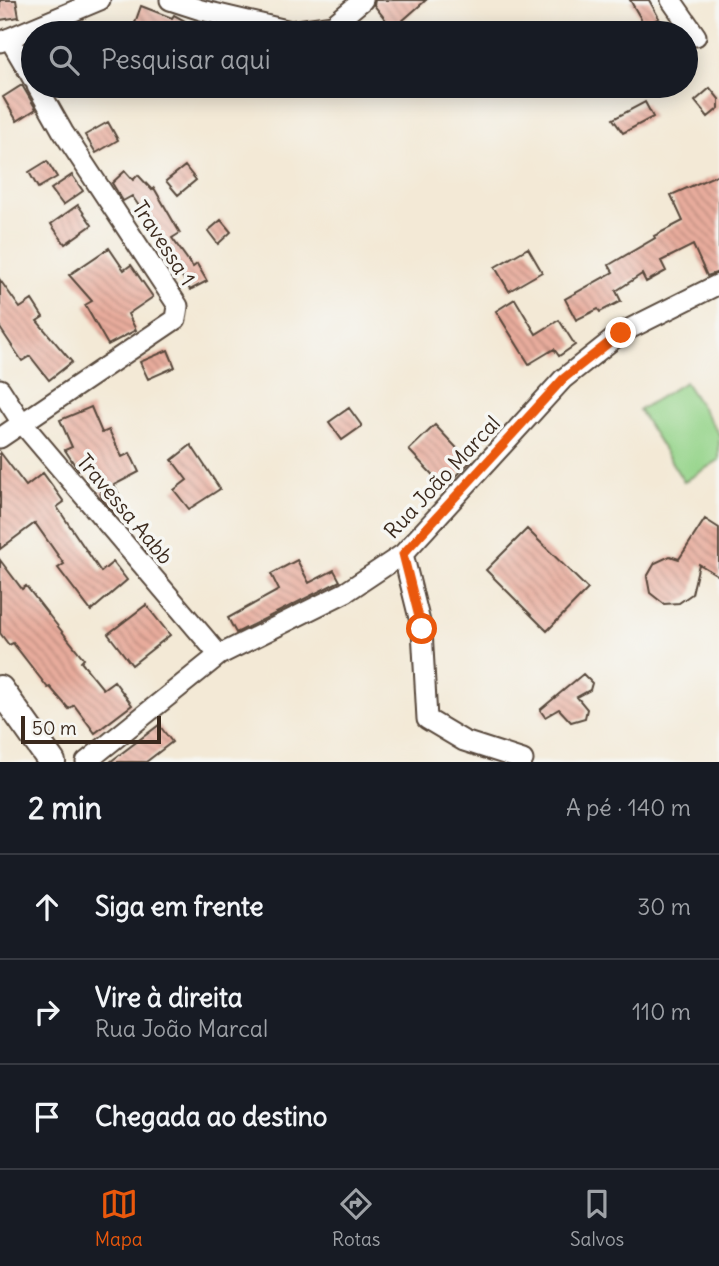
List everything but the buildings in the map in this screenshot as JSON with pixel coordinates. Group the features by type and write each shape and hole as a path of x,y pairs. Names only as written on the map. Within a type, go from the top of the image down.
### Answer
{"street":[{"path":"50,21 100,0"},
{"path":"170,0 250,21"},
{"path":"338,21 363,0"},
{"path":"671,0 686,21"},
{"path":"5,40 21,62"},
{"name":"Travessa 1","path":"0,438 176,319 178,306 63,132 44,98"},
{"name":"Rua João Marcal","path":"86,762 219,655 346,592 403,554 563,379 621,333 719,284"},
{"name":"Travessa Aabb","path":"0,389 22,423 219,655"},
{"path":"403,554 422,629 427,719 464,741 523,760"},
{"path":"0,689 52,762"}],"green space":[{"path":"685,382 719,434 719,460 684,482 639,410"}],"route":[{"path":"422,629 403,554 563,379 621,333"}]}
